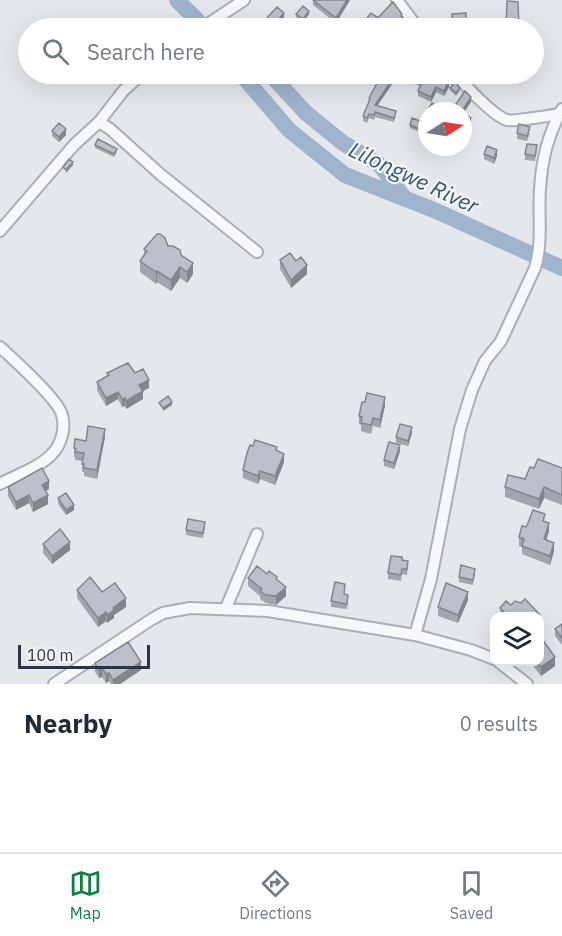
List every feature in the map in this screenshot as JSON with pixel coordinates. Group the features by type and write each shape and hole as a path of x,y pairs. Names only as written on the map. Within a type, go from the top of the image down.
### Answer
{"street":[{"path":"217,18 244,0"},
{"path":"397,0 410,18"},
{"path":"0,231 74,145 99,122 131,84"},
{"path":"464,84 506,120 516,121 561,112"},
{"path":"415,635 430,579 460,429 472,390 485,361 501,341 535,268 541,238 540,188 549,132 561,112"},
{"path":"99,122 104,123 160,174 257,252"},
{"path":"0,484 54,453 63,434 62,415 54,401 1,349"},
{"path":"226,608 257,534"},
{"path":"54,684 163,613 190,608 268,611 415,635 490,657"},
{"path":"504,666 527,684"}],"building":[{"path":"313,0 347,0 336,18"},
{"path":"507,1 518,2 519,18 506,18"},
{"path":"393,2 403,18 378,18"},
{"path":"303,6 309,11 304,18 296,14"},
{"path":"277,7 284,13 279,18 267,18"},
{"path":"371,13 377,17 376,18 367,18"},
{"path":"466,13 466,18 452,18 452,14"},
{"path":"377,84 389,84 375,105 396,111 394,118 375,112 374,115 369,114 367,118 363,116"},
{"path":"421,84 448,84 444,91 436,87 431,97 418,91"},
{"path":"457,84 460,88 456,93 450,88"},
{"path":"465,91 471,97 468,102 457,102"},
{"path":"412,118 418,120 418,128 410,125"},
{"path":"59,123 66,129 59,137 52,131"},
{"path":"519,124 530,127 527,136 517,133"},
{"path":"98,139 117,149 114,154 95,145"},
{"path":"527,144 537,145 535,156 525,154"},
{"path":"487,146 497,150 494,158 484,154"},
{"path":"69,159 73,162 66,170 63,167"},
{"path":"157,234 165,238 168,246 180,250 181,255 193,263 187,272 180,267 171,280 140,261 147,251 144,249"},
{"path":"290,253 296,261 301,257 307,265 291,280 280,260"},
{"path":"128,363 135,373 143,369 149,380 139,385 143,391 126,401 118,392 106,398 97,382 109,375 107,373"},
{"path":"367,393 385,397 380,420 373,418 371,425 361,423 362,417 359,416"},
{"path":"168,396 172,402 163,408 159,403"},
{"path":"400,424 412,427 408,441 396,437"},
{"path":"88,426 105,429 97,470 84,468 82,464 84,453 75,452 74,448 75,439 86,441"},
{"path":"255,440 277,447 276,450 284,454 275,476 260,471 258,476 243,470 250,445 253,446"},
{"path":"389,442 400,445 394,463 384,460"},
{"path":"538,459 562,468 562,495 544,487 539,499 505,487 508,475 525,479 530,467 534,468"},
{"path":"42,468 49,481 42,485 48,495 33,503 29,495 16,502 8,487"},
{"path":"66,493 74,505 66,510 58,498"},
{"path":"533,510 545,514 543,521 549,523 544,539 554,543 550,556 522,546 524,539 519,537 522,526 526,527"},
{"path":"188,519 205,522 203,533 186,530"},
{"path":"60,529 70,542 52,556 43,544"},
{"path":"391,556 402,557 402,560 408,561 407,569 402,569 401,575 388,573"},
{"path":"461,565 475,569 473,580 459,577"},
{"path":"257,566 267,574 269,571 286,587 276,596 266,595 260,591 262,589 248,578"},
{"path":"90,577 102,592 115,583 126,598 107,615 106,612 98,618 77,590"},
{"path":"335,582 345,584 344,594 348,595 347,604 331,601"},
{"path":"446,583 468,592 458,615 438,607"},
{"path":"525,599 537,612 504,612 500,608 506,601 511,605 515,601 521,603"},
{"path":"562,624 562,638 555,629"},
{"path":"128,642 141,662 113,680 102,668 99,670 95,663"},
{"path":"544,642 555,657 544,665"}],"waterway":[{"name":"Lilongwe River","path":"177,0 195,18"},
{"name":"Lilongwe River","path":"250,84 289,130 345,175 434,210 562,268"},
{"path":"279,84 306,113 343,143 380,165 405,199"}]}
